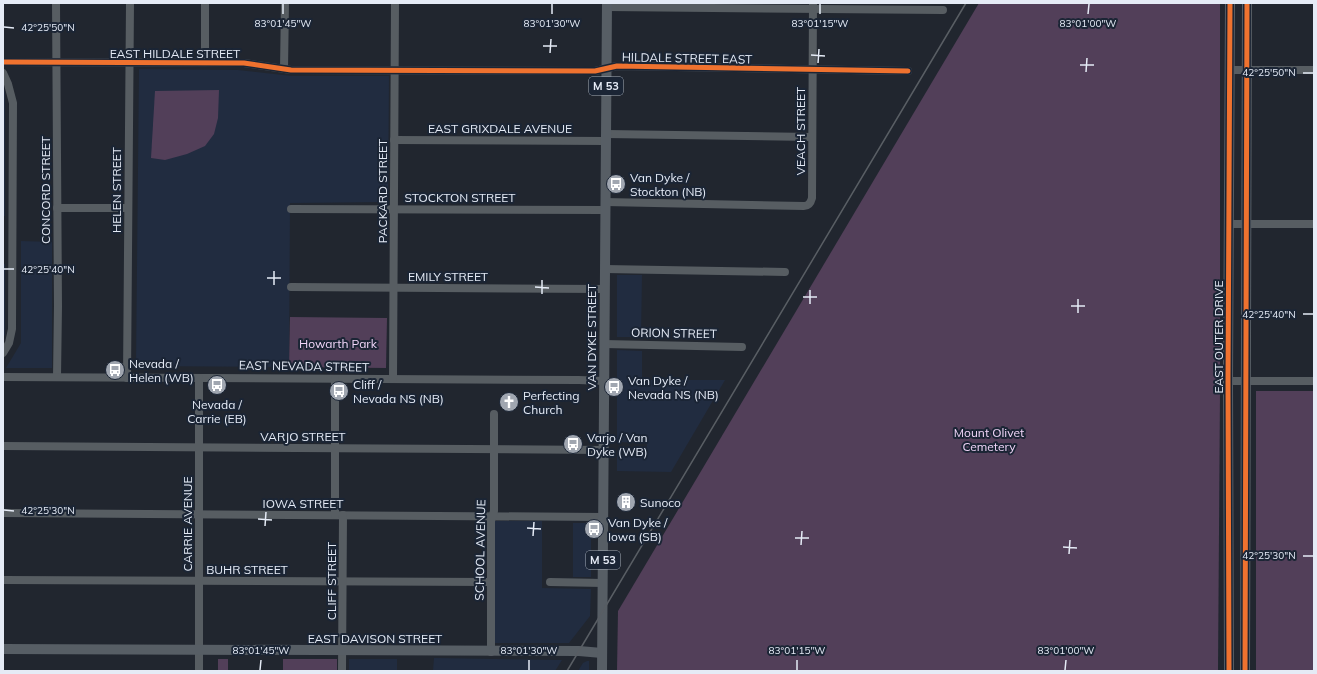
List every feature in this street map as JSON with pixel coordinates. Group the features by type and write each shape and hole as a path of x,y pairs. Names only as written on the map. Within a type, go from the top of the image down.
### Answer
{"main road":[{"name":"EAST OUTER DRIVE","path":"1230,3 1228,381 1230,671"},
{"path":"1245,671 1247,3"},
{"name":"VAN DYKE STREET","path":"602,671 607,5"},
{"name":"EAST DAVISON STREET","path":"3,649 491,652 579,651 602,653"}],"street":[{"name":"CONCORD STREET","path":"56,3 58,208 57,377"},
{"name":"HELEN STREET","path":"127,378 130,3"},
{"path":"205,3 205,63"},
{"path":"284,69 285,3"},
{"name":"PACKARD STREET","path":"393,379 395,3"},
{"path":"607,5 813,6 943,10"},
{"name":"VEACH STREET","path":"804,206 810,203 812,198 813,6"},
{"name":"EAST HILDALE STREET","path":"3,62 244,63 291,70 395,70"},
{"name":"HILDALE STREET EAST","path":"395,70 595,71 617,66 908,71"},
{"path":"1229,70 1314,70"},
{"path":"3,73 11,93 13,110 12,329 9,343 3,353"},
{"name":"EAST GRIXDALE AVENUE","path":"394,140 606,137 812,137"},
{"name":"STOCKTON STREET","path":"291,209 804,206"},
{"path":"58,208 128,208"},
{"path":"1229,224 1314,224"},
{"path":"605,269 785,272"},
{"name":"EMILY STREET","path":"290,287 605,288"},
{"name":"ORION STREET","path":"604,344 742,346"},
{"name":"EAST NEVADA STREET","path":"3,377 579,380 604,382"},
{"name":"CARRIE AVENUE","path":"199,378 199,671"},
{"name":"CLIFF STREET","path":"335,379 335,448 343,582 342,671"},
{"path":"1228,381 1314,381"},
{"name":"SCHOOL AVENUE","path":"491,652 492,516 494,511 494,414"},
{"name":"VARJO STREET","path":"3,446 604,450"},
{"name":"IOWA STREET","path":"3,513 603,516"},
{"name":"BUHR STREET","path":"3,580 491,582"},
{"path":"550,582 603,583"}],"shaded area":[{"path":"139,69 238,70 292,76 389,76 388,202 290,203 289,367 136,366"},
{"path":"3,87 5,92 5,216 3,216"},
{"path":"21,241 52,242 52,368 6,368 21,343"},
{"path":"3,264 5,264 5,335 3,337"},
{"path":"617,275 642,275 641,337 617,337"},
{"path":"617,350 642,351 642,380 725,380 671,472 617,471 617,455 646,455 647,443 617,442"},
{"path":"495,521 542,521 542,588 591,589 590,616 569,643 495,643"},
{"path":"573,523 591,523 591,577 573,577"},
{"path":"434,658 562,660 555,671 433,671"},
{"path":"349,659 397,659 397,671 349,671"},
{"path":"589,661 589,671 578,671 583,663"}],"green space":[{"name":"Mount Olivet Cemetery","path":"979,3 1220,3 1218,671 617,671 618,611"},
{"path":"219,90 218,118 214,134 205,146 187,154 165,160 151,158 155,91"},
{"name":"Howarth Park","path":"290,317 387,318 386,368 289,367"},
{"path":"1256,391 1314,391 1314,671 1256,671"},
{"path":"218,659 228,659 228,671 218,671"},
{"path":"283,659 337,659 337,671 283,671"}],"railway":[{"path":"567,671 966,3"}],"cycle path":[{"path":"1229,671 1228,381 1230,3"},
{"path":"1245,671 1247,3"},
{"path":"3,62 244,63 291,70 595,71 617,66 908,71"}],"place":[{"name":"Van Dyke / Stockton (NB)","path":"616,184"},
{"name":"Nevada / Helen (WB)","path":"115,370"},
{"name":"Nevada / Carrie (EB)","path":"217,385"},
{"name":"Van Dyke / Nevada NS (NB)","path":"614,387"},
{"name":"Cliff / Nevada NS (NB)","path":"339,391"},
{"name":"Perfecting Church","path":"509,402"},
{"name":"Varjo / Van Dyke (WB)","path":"573,444"},
{"name":"Sunoco","path":"626,502"},
{"name":"Van Dyke / Iowa (SB)","path":"594,529"}]}
